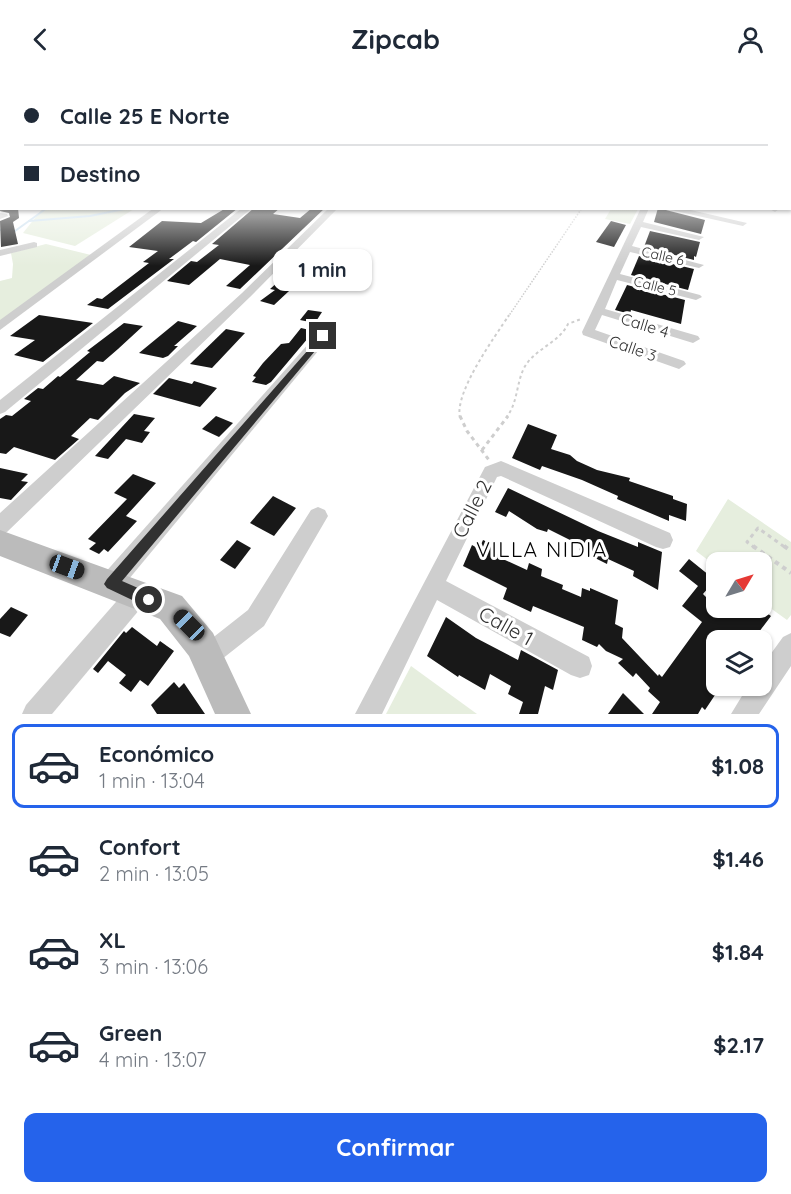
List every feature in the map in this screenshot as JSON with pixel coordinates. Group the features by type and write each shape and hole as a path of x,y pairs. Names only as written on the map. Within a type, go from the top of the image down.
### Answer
{"street":[{"path":"0,326 157,210"},
{"path":"0,408 246,210"},
{"path":"0,526 238,303 332,210"},
{"path":"593,321 644,210"},
{"path":"676,210 743,223"},
{"path":"638,224 699,237"},
{"path":"0,253 34,245"},
{"name":"Calle 6","path":"627,248 699,265"},
{"name":"Calle 5","path":"614,276 696,297"},
{"name":"Calle 4","path":"593,321 693,339"},
{"name":"Calle 3","path":"593,321 679,364"},
{"path":"35,714 124,589 323,336"},
{"name":"Calle 2","path":"368,714 491,472 508,471 663,540"},
{"path":"209,656 256,618 318,516"},
{"path":"0,543 171,607 189,625 209,656 233,714"},
{"name":"Calle 1","path":"433,586 580,666"},
{"path":"744,714 791,645"}],"path":[{"path":"495,470 463,423 459,413 459,401 474,369 581,210"},
{"path":"482,450 513,409 524,368 530,361 564,332 568,324 575,320 593,321"},
{"path":"791,551 758,528 747,542 791,573"}],"green space":[{"path":"41,210 132,210 75,246 23,233"},
{"path":"610,210 637,210 630,224 605,219"},
{"path":"46,244 91,255 0,323 0,281 12,278 11,253"},
{"path":"728,499 791,542 791,615 787,620 772,609 772,552 706,552 706,559 696,551"},
{"path":"411,666 477,714 386,714"}],"building":[{"path":"18,210 19,218 13,222 18,244 1,247 0,221 10,217 9,213 0,211"},
{"path":"223,210 236,210 196,242 193,241 169,259 174,259 108,309 87,305 97,298 102,299 149,263 143,262 158,251 129,247 162,221 201,223"},
{"path":"252,210 278,210 273,214 300,218 310,210 323,210 240,289 226,286 250,265 220,259 189,285 167,281 191,261 197,262 219,245 212,244"},
{"path":"657,210 705,220 701,234 654,222"},
{"path":"611,221 626,225 614,247 596,242"},
{"path":"650,231 700,242 696,257 694,256 694,260 644,247"},
{"path":"639,256 694,269 688,290 631,275"},
{"path":"297,271 303,278 274,305 260,301 275,290 270,289 280,280 285,281"},
{"path":"627,285 685,300 681,324 631,310 630,314 615,310"},
{"path":"308,310 322,312 315,323 300,320"},
{"path":"39,315 93,323 43,362 14,355 35,340 10,336"},
{"path":"178,321 197,326 174,346 178,346 168,356 163,358 139,353"},
{"path":"124,323 143,326 103,362 97,361 76,380 103,385 114,376 140,383 125,393 98,420 90,418 71,436 79,439 55,460 14,447 6,454 0,453 0,419 6,415 12,416 31,401 24,399 38,388 43,389 58,376 60,377 90,352 87,351"},
{"path":"301,328 314,331 271,382 266,385 252,382 256,377 253,376 263,363 281,344 289,343"},
{"path":"226,329 245,333 212,368 190,364"},
{"path":"169,378 192,384 194,381 217,388 200,407 153,394"},
{"path":"134,414 155,418 144,431 150,432 142,443 126,439 108,459 95,456"},
{"path":"216,416 233,423 219,437 202,429"},
{"path":"528,424 557,435 551,449 570,455 577,461 597,470 630,478 629,481 673,496 673,499 687,504 686,521 669,515 669,521 617,499 618,496 582,480 542,466 540,470 512,458"},
{"path":"0,468 28,474 21,481 28,482 11,500 0,498"},
{"path":"133,474 156,483 126,516 137,521 108,552 104,549 99,554 89,549 96,543 88,539 127,499 114,493"},
{"path":"508,488 598,531 638,547 638,542 662,552 658,590 633,576 634,571 608,559 607,564 579,550 580,545 548,529 547,532 537,529 509,511 506,517 495,512"},
{"path":"273,496 296,508 274,536 250,523"},
{"path":"237,540 251,548 235,569 220,560"},
{"path":"483,540 494,545 492,551 506,558 505,560 527,570 529,563 542,569 541,576 563,585 562,589 581,597 582,588 590,591 590,588 618,600 615,624 623,628 622,638 658,676 659,674 662,677 702,622 682,606 698,586 679,571 689,559 706,573 706,590 703,594 706,597 706,618 770,618 760,630 706,630 706,696 714,696 705,710 702,707 698,714 652,714 660,702 648,691 650,688 636,673 633,677 618,663 623,659 606,651 599,644 597,647 582,640 584,627 533,606 531,612 503,599 507,588 463,566 472,545 479,549"},
{"path":"11,607 28,615 10,637 0,633 0,619"},
{"path":"446,617 476,638 518,660 521,650 558,670 553,690 545,686 538,714 519,714 523,702 508,694 511,686 490,674 485,690 459,675 458,677 427,656"},
{"path":"132,627 157,646 160,641 174,651 148,686 140,680 131,692 119,683 126,675 108,661 98,673 93,669 124,631 126,633"},
{"path":"174,682 179,688 184,683 205,714 157,714 151,705"},
{"path":"623,693 644,714 608,714"}],"waterway":[{"path":"0,230 15,231 44,210"},
{"path":"29,221 90,216 119,210"}],"district":[{"name":"VILLA NIDIA","path":"542,550"}],"route":[{"path":"149,600 111,584 323,336"}]}
